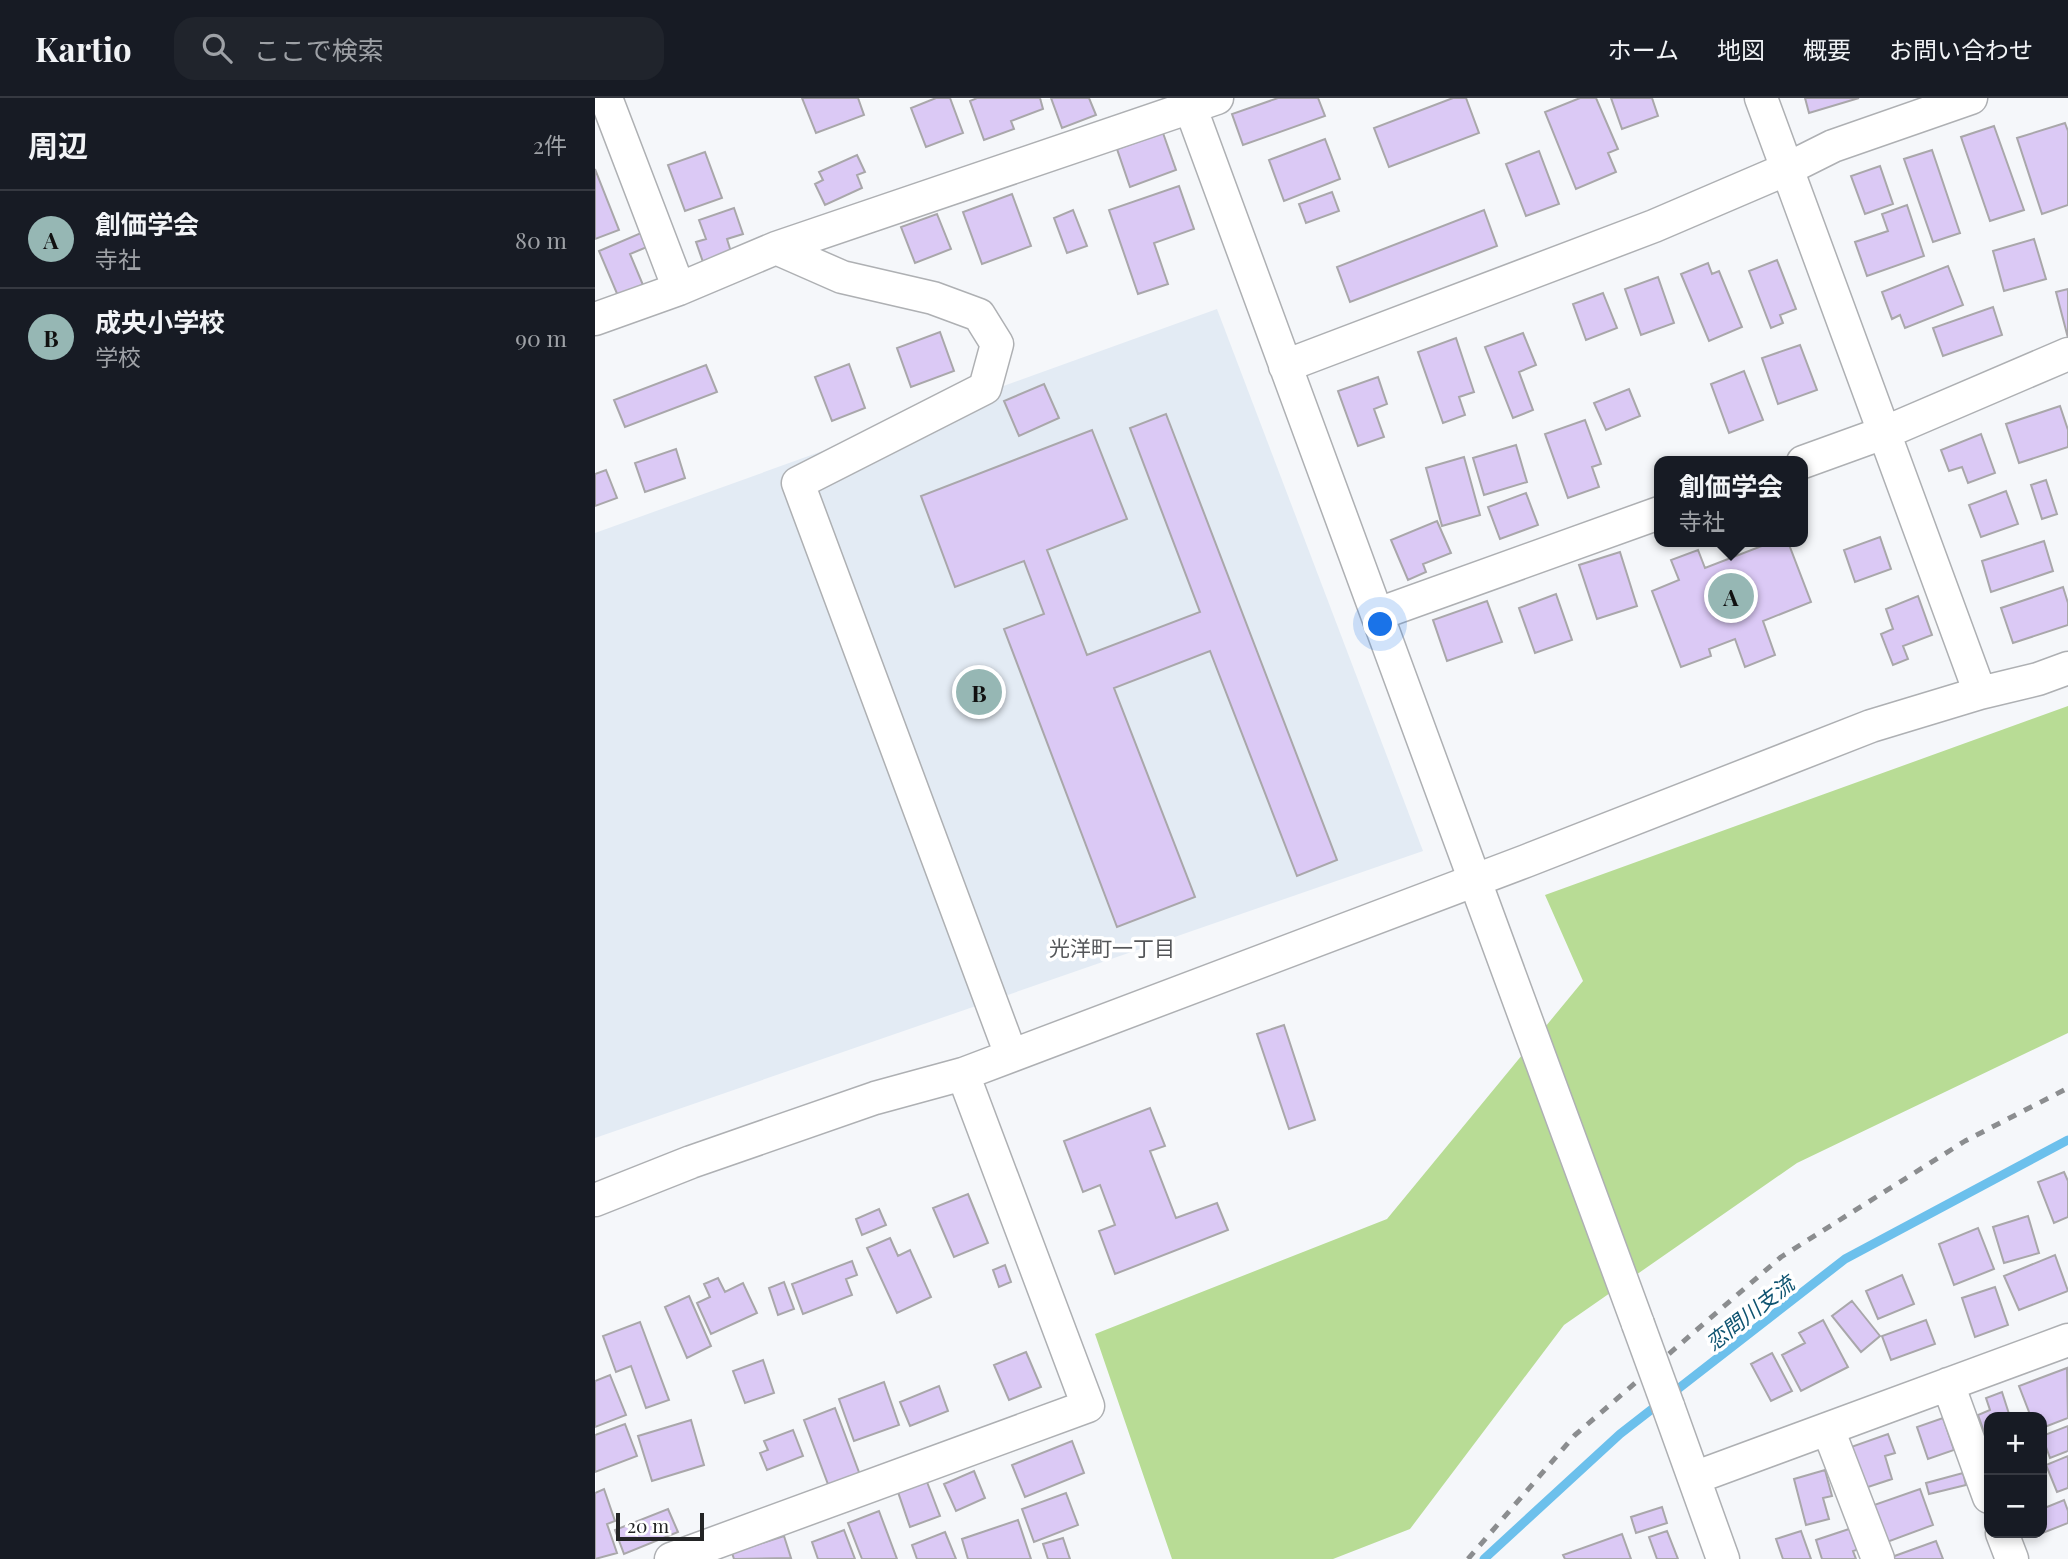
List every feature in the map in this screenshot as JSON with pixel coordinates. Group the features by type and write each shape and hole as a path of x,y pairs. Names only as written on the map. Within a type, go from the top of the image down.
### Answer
{"street":[{"path":"606,98 679,289"},
{"path":"1761,98 1980,693"},
{"path":"1285,366 1654,226 1787,169 1833,146 1971,98"},
{"path":"595,319 679,289 776,248 1198,101 1285,366 1476,879 1723,1559"},
{"path":"776,248 842,277 933,298 979,316 997,344 985,388 799,483 1011,1055"},
{"path":"1808,460 1886,432 2068,354"},
{"path":"1378,614 1654,515"},
{"path":"595,1200 691,1162 875,1098 963,1074 1871,726 2068,668"},
{"path":"671,1559 1088,1406 963,1074"},
{"path":"1694,1478 1948,1384 2067,1344"},
{"path":"1948,1384 1984,1483"},
{"path":"1828,1429 1878,1559"},
{"path":"2004,1538 2012,1559"}],"shaded area":[{"path":"1217,309 1423,851 595,1138 595,533"}],"green space":[{"path":"2068,706 2068,1033 1797,1163 1564,1325 1410,1529 1333,1559 1172,1559 1095,1334 1387,1219 1583,981 1545,895"}],"building":[{"path":"802,98 858,98 864,115 816,133"},
{"path":"936,98 950,98 963,133 926,147 911,108"},
{"path":"977,98 1040,98 1043,109 1011,121 1014,129 984,140 970,101"},
{"path":"1051,98 1089,98 1096,115 1062,128"},
{"path":"1278,98 1318,98 1325,116 1243,145 1232,114"},
{"path":"1453,98 1466,98 1479,133 1389,167 1374,128"},
{"path":"1580,98 1596,98 1618,149 1608,153 1616,172 1576,189 1545,112"},
{"path":"1611,98 1652,98 1658,116 1622,129"},
{"path":"1805,98 1859,98 1809,113"},
{"path":"2065,123 2068,131 2068,205 2042,214 2017,138"},
{"path":"1994,126 2024,210 1990,221 1961,137"},
{"path":"1163,133 1176,170 1130,187 1117,149"},
{"path":"1325,139 1340,179 1284,201 1269,160"},
{"path":"1932,150 1960,233 1933,242 1904,159"},
{"path":"1539,151 1559,204 1526,216 1506,164"},
{"path":"705,152 722,198 685,211 668,165"},
{"path":"857,155 865,172 857,175 862,188 825,205 815,184 823,180 819,172"},
{"path":"1880,166 1893,204 1865,214 1851,176"},
{"path":"595,169 619,230 595,239"},
{"path":"1179,186 1194,229 1154,243 1168,284 1138,294 1109,210"},
{"path":"1332,192 1339,211 1306,223 1299,204"},
{"path":"1012,194 1031,246 982,264 963,212"},
{"path":"1907,205 1924,256 1867,276 1855,242 1888,231 1882,214"},
{"path":"734,208 743,234 727,239 731,252 703,262 696,242 706,239 699,220"},
{"path":"1073,210 1087,246 1067,253 1054,218"},
{"path":"1484,210 1497,246 1350,302 1337,267"},
{"path":"937,214 951,249 915,263 901,227"},
{"path":"641,233 647,247 630,254 643,285 618,296 599,251"},
{"path":"2034,239 2046,279 2004,291 1993,251"},
{"path":"1777,260 1796,309 1780,315 1783,323 1771,328 1749,271"},
{"path":"1708,263 1712,274 1719,271 1742,327 1709,341 1681,274"},
{"path":"1948,266 1963,305 1905,328 1900,315 1892,319 1882,292"},
{"path":"1658,277 1674,323 1641,335 1625,289"},
{"path":"2068,289 2068,338 2056,292"},
{"path":"1603,293 1617,328 1586,340 1573,304"},
{"path":"1993,307 2002,335 1943,356 1933,328"},
{"path":"940,332 954,371 911,387 897,348"},
{"path":"1523,333 1536,365 1519,372 1533,410 1513,418 1485,347"},
{"path":"1456,338 1474,392 1459,397 1465,415 1443,423 1418,352"},
{"path":"1800,345 1817,390 1778,404 1762,358"},
{"path":"849,364 865,408 832,421 815,377"},
{"path":"706,365 717,392 625,427 614,400"},
{"path":"1744,371 1763,420 1729,433 1711,384"},
{"path":"1378,377 1387,404 1374,409 1384,437 1358,446 1338,391"},
{"path":"1044,384 1059,418 1019,436 1004,401"},
{"path":"1629,389 1640,416 1606,430 1594,403"},
{"path":"2060,406 2068,430 2068,447 2019,463 2006,424"},
{"path":"1166,414 1337,860 1297,876 1210,651 1114,688 1195,897 1117,927 1004,629 1044,614 1024,561 955,587 921,496 1092,430 1127,519 1047,550 1087,655 1200,612 1130,428"},
{"path":"1585,420 1601,464 1592,467 1599,487 1568,498 1545,434"},
{"path":"1981,434 1995,473 1968,483 1962,467 1949,471 1941,450"},
{"path":"1516,445 1527,482 1484,495 1473,458"},
{"path":"676,449 685,478 645,492 635,463"},
{"path":"1464,457 1480,515 1442,526 1426,468"},
{"path":"606,470 617,498 595,506 595,474"},
{"path":"2046,480 2057,514 2042,519 2031,485"},
{"path":"2006,491 2018,524 1981,537 1969,505"},
{"path":"1526,493 1538,525 1500,539 1488,507"},
{"path":"1437,521 1451,553 1423,564 1426,572 1408,580 1391,540"},
{"path":"1880,537 1891,569 1855,582 1844,550"},
{"path":"2044,541 2053,571 1991,592 1982,561"},
{"path":"1759,547 1790,547 1811,602 1763,621 1775,655 1745,667 1735,639 1709,649 1711,656 1681,667 1652,591 1679,580 1671,560 1698,550 1705,568"},
{"path":"1620,552 1637,606 1597,619 1579,565"},
{"path":"2063,587 2068,603 2068,625 2013,643 2001,608"},
{"path":"1556,594 1572,640 1535,653 1519,608"},
{"path":"1918,596 1932,635 1903,646 1908,659 1893,665 1881,634 1893,629 1886,609"},
{"path":"1487,601 1502,642 1447,661 1433,620"},
{"path":"1284,1025 1315,1120 1289,1129 1257,1034"},
{"path":"1150,1108 1165,1146 1150,1151 1176,1218 1217,1203 1228,1230 1115,1274 1099,1231 1115,1225 1100,1185 1083,1192 1064,1141"},
{"path":"2064,1172 2068,1181 2068,1217 2054,1223 2038,1182"},
{"path":"968,1194 988,1243 954,1257 933,1208"},
{"path":"879,1209 886,1225 862,1235 856,1219"},
{"path":"2028,1216 2039,1253 2004,1263 1993,1227"},
{"path":"1978,1228 1994,1269 1954,1285 1939,1244"},
{"path":"890,1238 898,1256 910,1250 931,1297 897,1313 867,1248"},
{"path":"2055,1255 2068,1291 2019,1310 2004,1276"},
{"path":"852,1261 857,1275 846,1279 852,1295 803,1314 792,1284"},
{"path":"1005,1265 1011,1282 999,1287 993,1270"},
{"path":"1902,1275 1914,1304 1878,1319 1866,1291"},
{"path":"718,1278 725,1292 743,1283 757,1313 711,1334 697,1303 710,1297 704,1284"},
{"path":"784,1282 794,1309 778,1315 769,1288"},
{"path":"1995,1287 2008,1325 1975,1337 1962,1298"},
{"path":"689,1296 711,1346 687,1358 665,1307"},
{"path":"1852,1301 1880,1336 1861,1352 1832,1316"},
{"path":"1823,1320 1848,1367 1801,1391 1782,1355 1805,1343 1799,1333"},
{"path":"1926,1320 1935,1344 1891,1360 1882,1336"},
{"path":"640,1322 669,1400 646,1408 631,1366 616,1372 603,1336"},
{"path":"1026,1352 1041,1387 1009,1400 994,1365"},
{"path":"1772,1353 1792,1391 1771,1401 1751,1364"},
{"path":"763,1360 774,1393 745,1403 733,1371"},
{"path":"2067,1368 2068,1418 2047,1426 2047,1412 2029,1412 2019,1386"},
{"path":"610,1375 626,1415 595,1427 595,1381"},
{"path":"884,1382 899,1425 854,1441 839,1399"},
{"path":"939,1386 948,1411 910,1426 900,1402"},
{"path":"2002,1392 2008,1412 1985,1412 1990,1410 1986,1398"},
{"path":"835,1408 860,1475 829,1487 804,1420"},
{"path":"1984,1412 1984,1432 1978,1415"},
{"path":"1943,1418 1954,1450 1928,1459 1917,1427"},
{"path":"691,1420 704,1465 652,1481 638,1436"},
{"path":"625,1424 637,1456 595,1472 595,1435"},
{"path":"2068,1426 2068,1451 2050,1458 2047,1434"},
{"path":"793,1430 803,1456 767,1470 760,1453 768,1450 764,1441"},
{"path":"1888,1434 1895,1453 1885,1456 1892,1479 1865,1488 1851,1447"},
{"path":"1072,1441 1084,1473 1025,1497 1012,1465"},
{"path":"2068,1456 2068,1488 2057,1492 2047,1465"},
{"path":"1825,1470 1832,1496 1823,1498 1829,1519 1806,1525 1794,1479"},
{"path":"974,1471 985,1498 956,1511 944,1484"},
{"path":"1963,1473 1966,1485 1929,1494 1926,1483"},
{"path":"927,1482 940,1516 910,1527 898,1492"},
{"path":"604,1489 615,1521 607,1524 617,1553 595,1559 595,1493"},
{"path":"1920,1489 1933,1525 1887,1542 1874,1505"},
{"path":"1066,1493 1078,1525 1034,1542 1022,1509"},
{"path":"2064,1500 2068,1523 2047,1531 2047,1507"},
{"path":"1662,1507 1667,1523 1636,1533 1631,1517"},
{"path":"668,1509 678,1532 624,1554 615,1530"},
{"path":"879,1511 897,1559 862,1559 848,1523"},
{"path":"1018,1520 1031,1559 968,1559 962,1539"},
{"path":"1861,1525 1868,1546 1853,1551 1856,1559 1822,1559 1816,1540"},
{"path":"844,1530 855,1559 818,1559 812,1542"},
{"path":"1667,1531 1678,1559 1657,1559 1649,1537"},
{"path":"1801,1531 1811,1559 1783,1559 1776,1539"},
{"path":"945,1532 956,1559 917,1559 912,1545"},
{"path":"1622,1534 1631,1559 1565,1559 1563,1555"},
{"path":"784,1536 791,1558 734,1559 732,1553"},
{"path":"1063,1538 1070,1559 1048,1559 1043,1544"},
{"path":"1936,1541 1943,1559 1889,1558"}],"waterway":[{"name":"恋問川支流","path":"1484,1559 1620,1434 1845,1259 2068,1140"}],"railway":[{"path":"1468,1559 1575,1435 1781,1257 1965,1141 2068,1088"}],"place":[{"name":"創価学会","path":"1731,596"},
{"name":"成央小学校","path":"979,692"}],"district":[{"name":"光洋町一丁目","path":"1112,947"}]}
